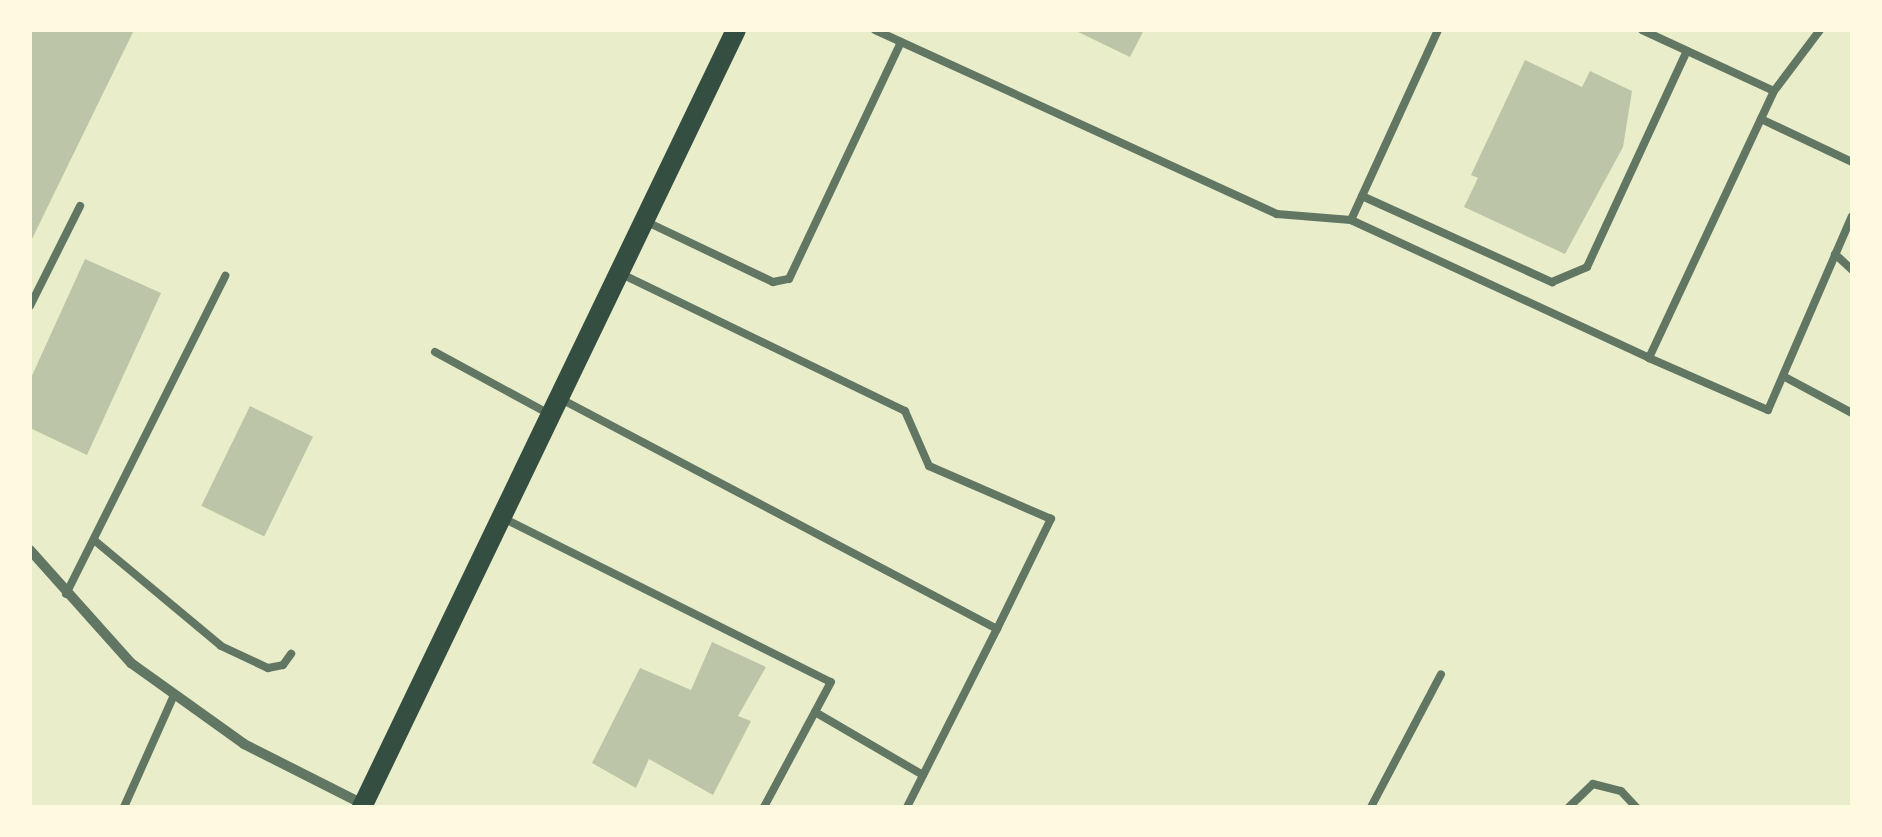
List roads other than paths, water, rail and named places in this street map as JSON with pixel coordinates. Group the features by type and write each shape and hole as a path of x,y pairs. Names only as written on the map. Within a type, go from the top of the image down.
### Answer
{"main road":[{"path":"363,806 736,30"}],"street":[{"path":"31,554 132,663 280,765 363,806"}],"lane":[{"path":"875,30 1277,214 1352,220 1768,410 1852,216"},
{"path":"1352,220 1438,30"},
{"path":"1642,30 1774,91"},
{"path":"1649,358 1774,91 1820,30"},
{"path":"643,220 774,282 789,279 901,42"},
{"path":"1362,196 1552,282 1587,267 1687,51"},
{"path":"1761,118 1852,162"},
{"path":"30,306 80,206"},
{"path":"1835,254 1852,270"},
{"path":"617,272 905,411 930,466 1051,519 907,807"},
{"path":"66,594 225,276"},
{"path":"435,352 553,406 997,629"},
{"path":"1783,376 1852,412"},
{"path":"501,517 831,682 764,807"},
{"path":"94,540 221,646 268,668 284,665 291,654"},
{"path":"1371,807 1440,674"},
{"path":"124,807 174,694"},
{"path":"815,712 923,775"},
{"path":"1568,807 1593,784 1621,791 1636,807"}]}
